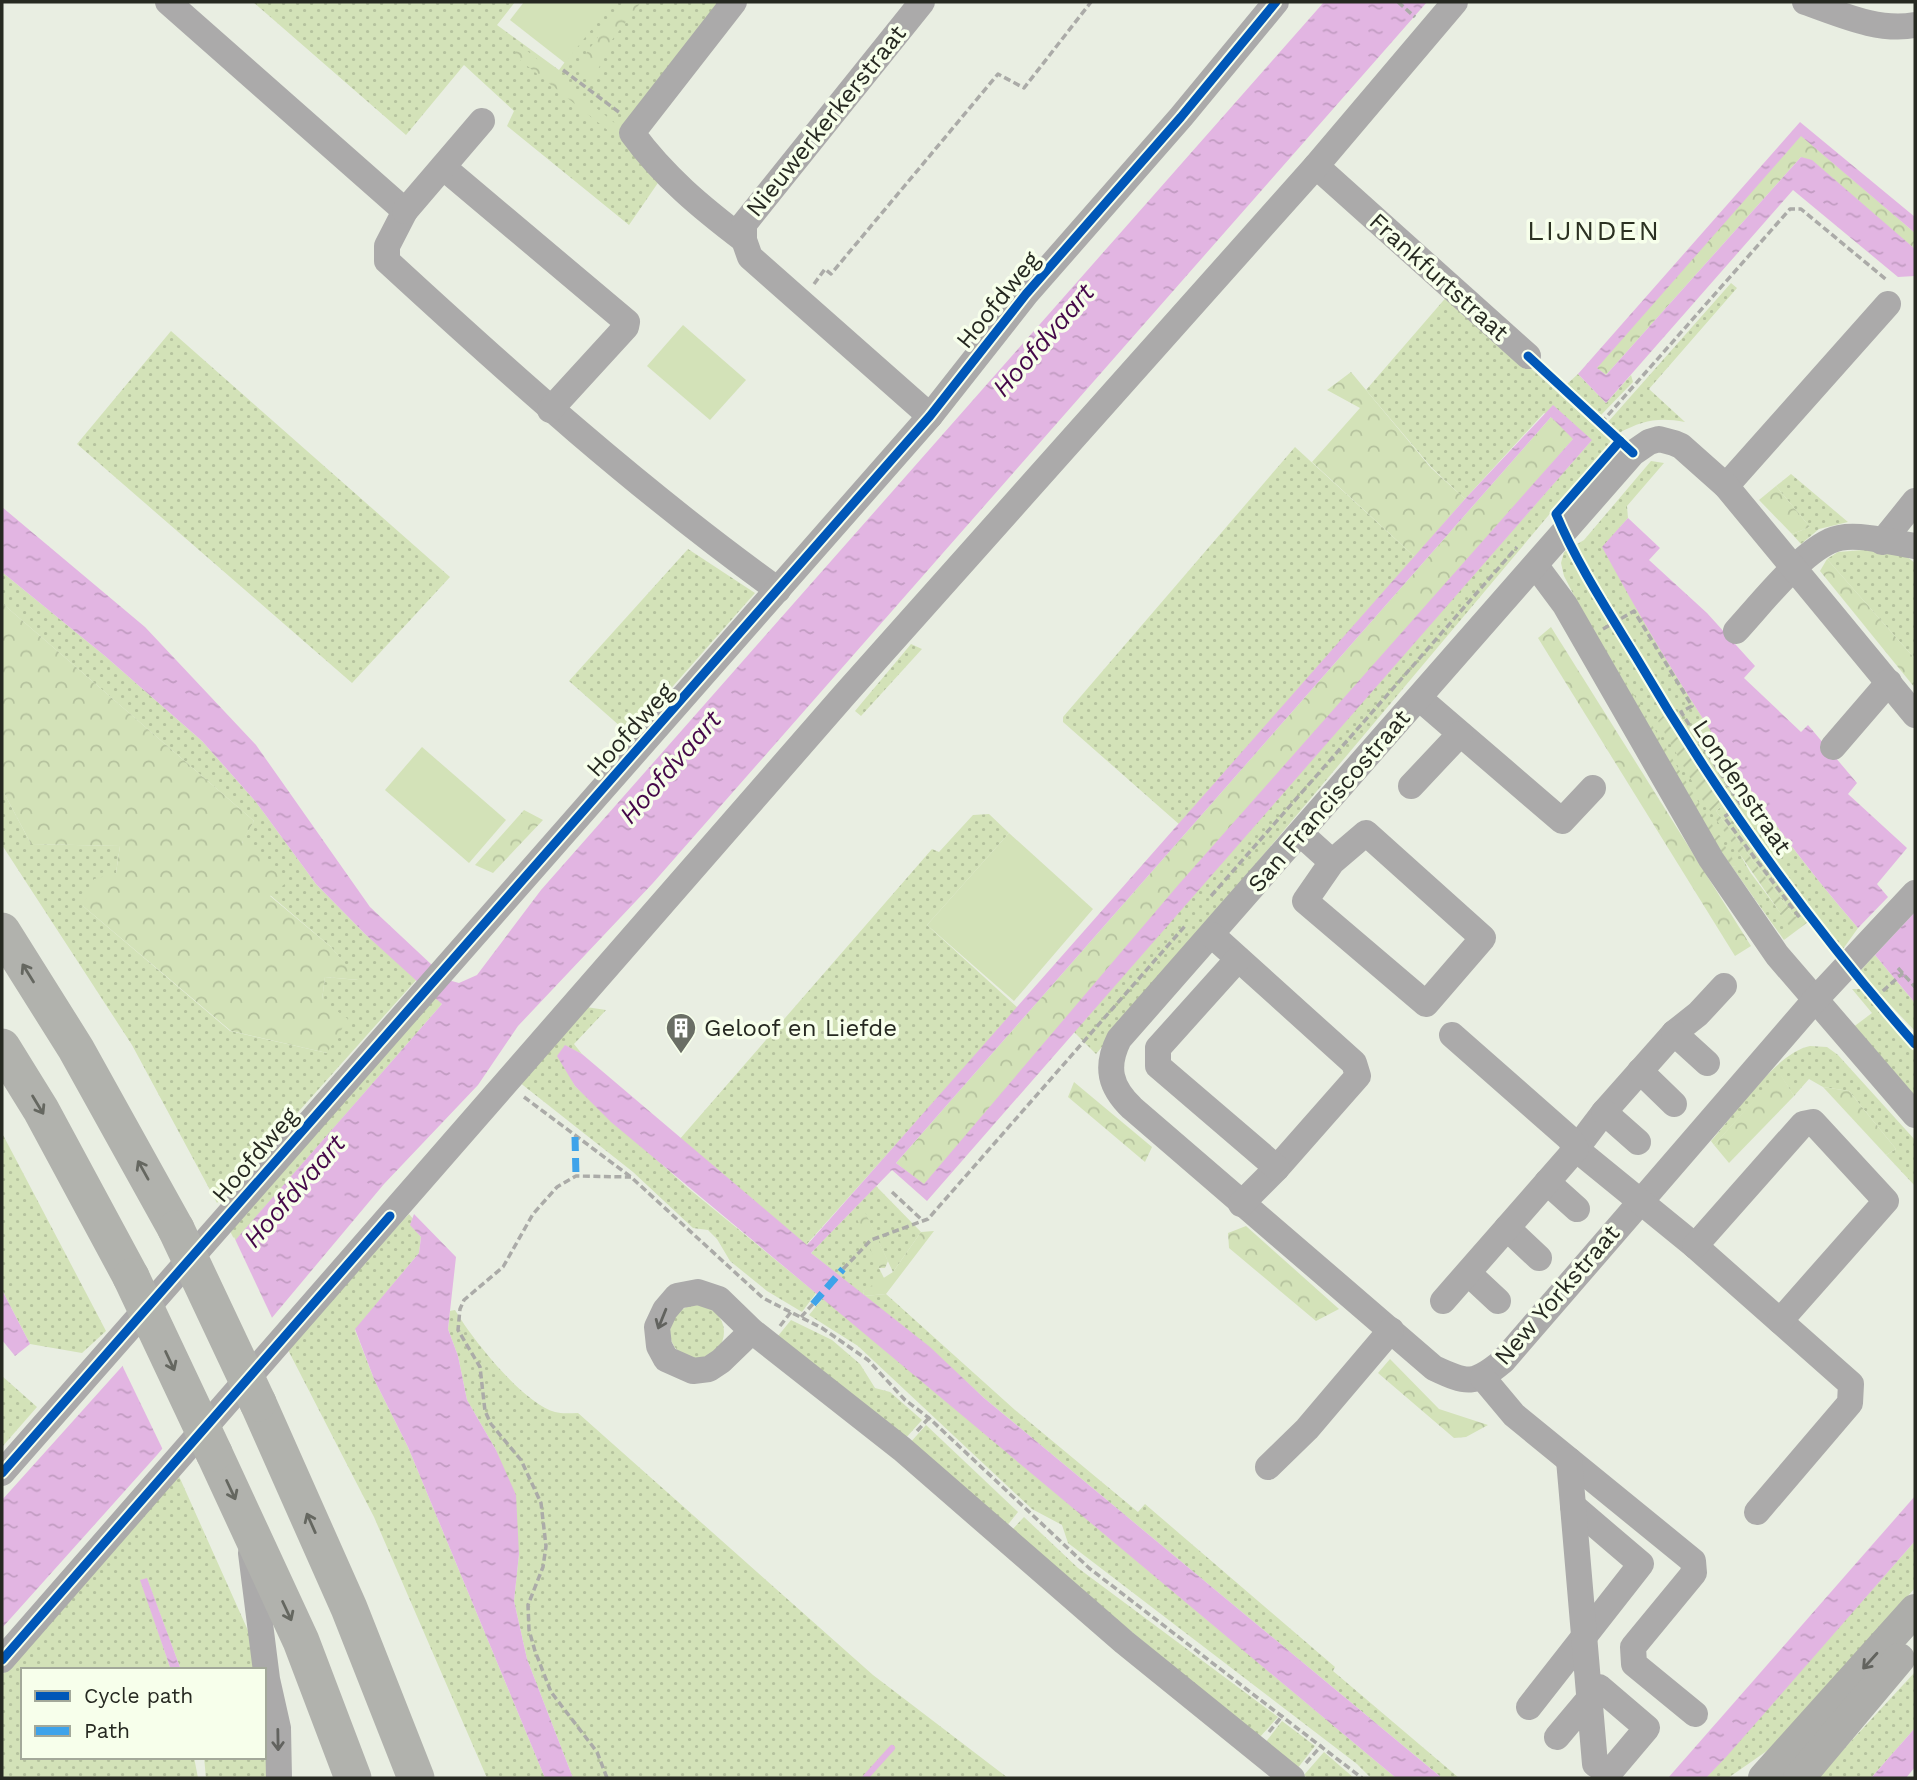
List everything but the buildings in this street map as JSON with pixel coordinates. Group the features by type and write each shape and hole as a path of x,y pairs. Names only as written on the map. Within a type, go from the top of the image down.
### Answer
{"highway":[{"path":"2,932 76,1049 176,1229 258,1403 349,1608 416,1778"},
{"path":"2,1047 41,1110 131,1278 301,1641 353,1778"},
{"path":"349,1608 437,1778"}],"main road":[{"path":"1764,1778 1915,1609"},
{"path":"1799,1778 1915,1641"}],"street":[{"path":"168,2 405,211"},
{"path":"734,2 632,133 650,157 685,194 744,240"},
{"name":"Nieuwerkerkerstraat","path":"922,2 744,224 744,240 750,257 930,416"},
{"name":"Hoofdweg","path":"2,1473 930,416 1026,294 1181,117 1276,2"},
{"path":"2,1660 505,1082 1315,166 1455,2"},
{"path":"1805,2 1876,25 1900,28 1915,25"},
{"path":"482,121 405,211 387,246 387,261 550,411 697,532 778,590"},
{"name":"Frankfurtstraat","path":"1315,166 1528,356"},
{"path":"443,167 627,322 626,327 550,411"},
{"path":"1726,486 1890,295"},
{"path":"1633,453 1648,442 1658,439 1674,443 1681,446 1726,486 1915,716"},
{"name":"San Franciscostraat","path":"1111,1077 1111,1058 1119,1040 1633,453"},
{"path":"1882,542 1915,501"},
{"path":"1736,631 1793,570 1830,540 1855,538 1915,546"},
{"path":"1536,566 1565,605 1711,859 1777,955 1915,1115"},
{"path":"1833,747 1889,682"},
{"path":"1419,698 1562,821 1593,788"},
{"path":"1411,786 1460,734"},
{"path":"1366,833 1483,938 1426,1004 1305,901 1332,862 1366,833"},
{"path":"1301,834 1332,862"},
{"name":"New Yorkstraat","path":"1111,1077 1117,1092 1132,1108 1434,1368 1462,1382 1483,1378 1503,1361 1814,1001 1915,893"},
{"path":"1212,935 1354,1063 1357,1076 1278,1168 1241,1203"},
{"path":"1238,959 1158,1048 1158,1066 1278,1168"},
{"path":"1443,1301 1576,1149 1640,1071 1674,1033 1699,1014 1724,986"},
{"path":"1674,1033 1707,1063"},
{"path":"1452,1035 1569,1138 1576,1149 1695,1246 1851,1384 1850,1403 1756,1512"},
{"path":"1640,1071 1674,1104"},
{"path":"1604,1112 1638,1142"},
{"path":"1695,1246 1803,1124 1813,1122 1886,1200 1780,1321"},
{"path":"1547,1182 1577,1209"},
{"path":"1507,1228 1539,1258"},
{"path":"1468,1273 1498,1301"},
{"path":"1268,1467 1307,1429 1391,1330"},
{"path":"752,1331 902,1449 1124,1642 1292,1778"},
{"path":"1483,1378 1514,1415 1693,1561 1694,1573 1633,1647 1634,1664 1695,1714"},
{"path":"1557,1737 1590,1699 1569,1460"},
{"path":"1529,1707 1641,1564 1573,1506"},
{"path":"248,1527 266,1668"},
{"path":"1579,1571 1609,1536"},
{"path":"266,1671 278,1728 279,1778"}],"path":[{"path":"800,301 825,269 831,274 998,74 1024,88 1091,2"},
{"path":"1398,2 1423,23"},
{"path":"563,70 637,126"},
{"path":"1601,423 1790,209 1801,209 1890,295"},
{"path":"1591,414 1633,453"},
{"path":"1211,897 1518,546"},
{"path":"1608,610 1612,624 1622,634"},
{"path":"1612,624 1634,611 1692,706 1681,712 1741,804 1733,810"},
{"path":"843,1269 871,1240 928,1219 1193,917"},
{"path":"1847,967 1883,1007"},
{"path":"1898,968 1915,987"},
{"path":"1875,998 1903,973"},
{"path":"505,1082 631,1177 763,1298 801,1317 868,1360 905,1400 929,1418 1088,1568 1362,1778"},
{"path":"607,1778 597,1752 551,1692 535,1651 529,1630 528,1605 543,1567 546,1546 541,1503 521,1461 491,1424 485,1411 480,1367 458,1330 460,1309 464,1300 503,1268 533,1213 557,1186 576,1176 631,1177"},
{"path":"892,1192 921,1220"},
{"path":"801,1317 813,1304"}],"green space":[{"path":"253,2 515,2 497,25 559,70 609,2 729,2 638,119 662,177 629,225 507,126 514,111 464,65 406,135"},
{"path":"524,2 613,2 565,63 510,20"},
{"path":"624,2 641,2 612,40 593,80 576,67"},
{"path":"514,40 623,130 620,140 516,57"},
{"path":"1801,135 1915,233 1915,249 1801,157 1606,375 1596,368"},
{"path":"1731,283 1737,288 1649,389 1685,422 1651,421 1619,433 1608,422"},
{"path":"1449,294 1611,441 1096,1054 1073,1031 1591,441 1544,413 1465,499 1432,468 1366,390"},
{"path":"683,325 746,380 710,420 647,366"},
{"path":"171,331 450,577 352,683 77,444"},
{"path":"1351,372 1431,468 1465,499 1415,557 1312,462 1360,408 1327,390"},
{"path":"1578,374 1606,403 1631,375 1633,382 1601,415 1567,384"},
{"path":"1551,417 1574,438 924,1185 896,1163"},
{"path":"1295,447 1415,557 1180,825 1063,722 1063,717"},
{"path":"1651,461 1664,463 1627,506 1628,518 1603,547 1659,647 1720,745 1786,839 1858,928 1843,949 1810,907 1795,917 1716,811 1723,805 1663,717 1750,872 1791,927 1784,940 1732,867 1736,866 1602,650 1564,576 1561,563 1564,552 1584,540"},
{"path":"1791,474 1848,522 1819,529 1801,544 1792,534 1810,527 1776,486"},
{"path":"1776,486 1810,527 1792,534 1759,500"},
{"path":"688,549 755,593 630,735 569,681"},
{"path":"1876,549 1906,556 1915,563 1915,659 1827,559 1838,552"},
{"path":"1827,559 1915,659 1915,688 1820,571"},
{"path":"2,572 105,656 202,741 256,802 316,884 365,934 417,979 217,1203 132,1045 2,845 2,789 31,844 120,846 116,873 83,906 230,1031 327,1053 322,1000 325,977 358,980 331,947 270,895 242,841 254,821 2,603"},
{"path":"2,603 254,821 242,842 287,882 270,896 331,947 359,980 325,977 322,1000 348,1019 327,1053 231,1031 83,906 94,879 116,873 120,846 31,844 2,789"},
{"path":"1551,627 1751,946 1735,956 1538,638"},
{"path":"911,644 922,649 861,716 855,711"},
{"path":"1605,647 1737,866 1732,867 1720,850 1602,650"},
{"path":"1663,716 1723,805 1716,811 1795,917 1799,913 1808,922 1784,940 1790,927 1702,799 1658,721"},
{"path":"422,747 506,820 469,863 385,790"},
{"path":"524,810 543,820 493,873 475,865"},
{"path":"989,814 1009,833 927,925 1018,1008 806,1245 679,1140 932,849 939,852 973,815"},
{"path":"1009,833 1093,909 1014,1001 927,925"},
{"path":"1875,955 1915,1003 1915,1031 1859,972"},
{"path":"1852,989 1860,989 1915,1048 1915,1102 1852,1028 1872,1013"},
{"path":"435,995 442,1004 235,1241 228,1227"},
{"path":"586,1007 606,1010 574,1044 582,1054 565,1046 565,1066 575,1086 688,1188 816,1293 802,1312 767,1291 730,1261 717,1239 708,1230 693,1228 633,1172 519,1082"},
{"path":"1810,1046 1827,1047 1838,1055 1915,1140 1915,1186 1886,1155 1896,1149 1849,1091 1823,1087 1809,1079 1794,1096 1779,1073 1714,1145 1711,1141 1770,1072 1797,1051"},
{"path":"1779,1072 1794,1096 1729,1163 1714,1145"},
{"path":"1074,1082 1152,1147 1145,1162 1068,1097"},
{"path":"1823,1087 1849,1091 1896,1149 1886,1155"},
{"path":"2,1133 106,1331 82,1353 30,1344 2,1290"},
{"path":"876,1186 921,1232 893,1272 865,1213 879,1268 885,1280 863,1291 864,1296 886,1294 1015,1410 1138,1512 1145,1504 1335,1667 1333,1671 1459,1778 1442,1778 811,1253"},
{"path":"865,1212 888,1261 885,1268 879,1268 856,1217"},
{"path":"409,1214 414,1220 411,1225 421,1237 419,1253 355,1330 374,1379 408,1447 545,1778 487,1778 374,1517 286,1346"},
{"path":"1246,1226 1339,1309 1316,1321 1229,1248 1228,1233"},
{"path":"934,1231 886,1294 864,1296 863,1291 893,1272 921,1232"},
{"path":"823,1298 1396,1778 1371,1778 1357,1764 1068,1543 1062,1525 1032,1509 858,1346 809,1315"},
{"path":"697,1305 716,1313 724,1332 716,1351 697,1359 678,1351 670,1332 678,1313"},
{"path":"455,1310 486,1353 528,1396 555,1412 578,1413 873,1675 1008,1778 573,1778 527,1659 514,1601 519,1554 496,1450 467,1400 458,1356 448,1329 450,1311"},
{"path":"791,1320 832,1340 860,1364 875,1388 890,1392 922,1420 904,1440 778,1336"},
{"path":"1390,1359 1439,1409 1488,1425 1466,1437 1454,1438 1378,1373"},
{"path":"2,1376 37,1407 2,1447"},
{"path":"926,1425 1018,1512 1006,1527 909,1444"},
{"path":"178,1474 250,1635 258,1668 180,1668 147,1579 141,1580 170,1668 21,1668 21,1759 194,1759 198,1778 2,1778 2,1675"},
{"path":"1024,1517 1078,1568 1278,1717 1259,1738 1011,1531"},
{"path":"1915,1541 1915,1588 1774,1746 1728,1778 1706,1778"},
{"path":"1915,1672 1915,1728 1871,1778 1817,1778"},
{"path":"266,1717 271,1778 206,1778 204,1759 266,1759"},
{"path":"1282,1721 1315,1746 1297,1769 1265,1743"},
{"path":"1324,1752 1354,1778 1308,1778 1304,1775"}],"water":[{"name":"Hoofdvaart","path":"1324,2 1427,2 653,883 518,1026 478,1085 384,1184 157,1455 2,1628 2,1500 224,1253 442,1004 365,934 316,884 256,802 202,741 105,656 2,572 2,507 145,627 256,745 370,907 448,980 459,983 477,975 541,890"},
{"path":"1800,122 1915,217 1915,233 1801,136 1597,368 1606,375 1801,157 1812,160 1915,249 1915,276 1898,277 1793,190 1606,403 1578,374"},
{"path":"1553,405 1592,440 927,1201 892,1170 811,1253 930,1347 984,1398 1442,1778 1396,1778 611,1122 575,1086 557,1056 565,1045 582,1054 807,1245 1465,499","holes":["1551,417 1573,439 1179,884 924,1184 896,1163"]},
{"path":"1628,518 1660,548 1649,560 1707,613 1755,666 1744,678 1801,732 1808,725 1857,783 1848,794 1907,848 1877,884 1888,897 1858,928 1821,884 1752,792 1689,696 1630,597 1602,547"},
{"path":"1915,912 1915,1003 1875,955"},
{"path":"414,1214 456,1257 448,1329 458,1356 467,1400 496,1450 516,1495 519,1554 514,1601 527,1659 573,1778 545,1778 408,1447 374,1379 355,1329 419,1253 421,1237 410,1225"},
{"path":"2,1290 30,1344 15,1356 2,1340"},
{"path":"1915,1496 1915,1541 1727,1756 1706,1778 1668,1778"},
{"path":"147,1578 180,1668 170,1668 140,1580"},
{"path":"1915,1728 1915,1767 1906,1778 1871,1778"}],"pier":[{"path":"234,1237 274,1322 164,1452 121,1363"}],"waterway":[{"path":"865,1778 892,1748"}],"marked path":[{"path":"575,1137 576,1176"},
{"path":"813,1304 843,1269"}],"cycle path":[{"path":"2,1473 930,416 1026,294 1181,117 1276,2"},
{"path":"1528,356 1633,453"},
{"name":"Londenstraat","path":"1620,441 1556,514 1564,533 1604,605 1732,808 1801,905 1915,1044"},
{"path":"2,1660 390,1216"}],"place":[{"name":"Geloof en Liefde","path":"681,1055"}],"district":[{"name":"LIJNDEN","path":"1594,230"}]}
